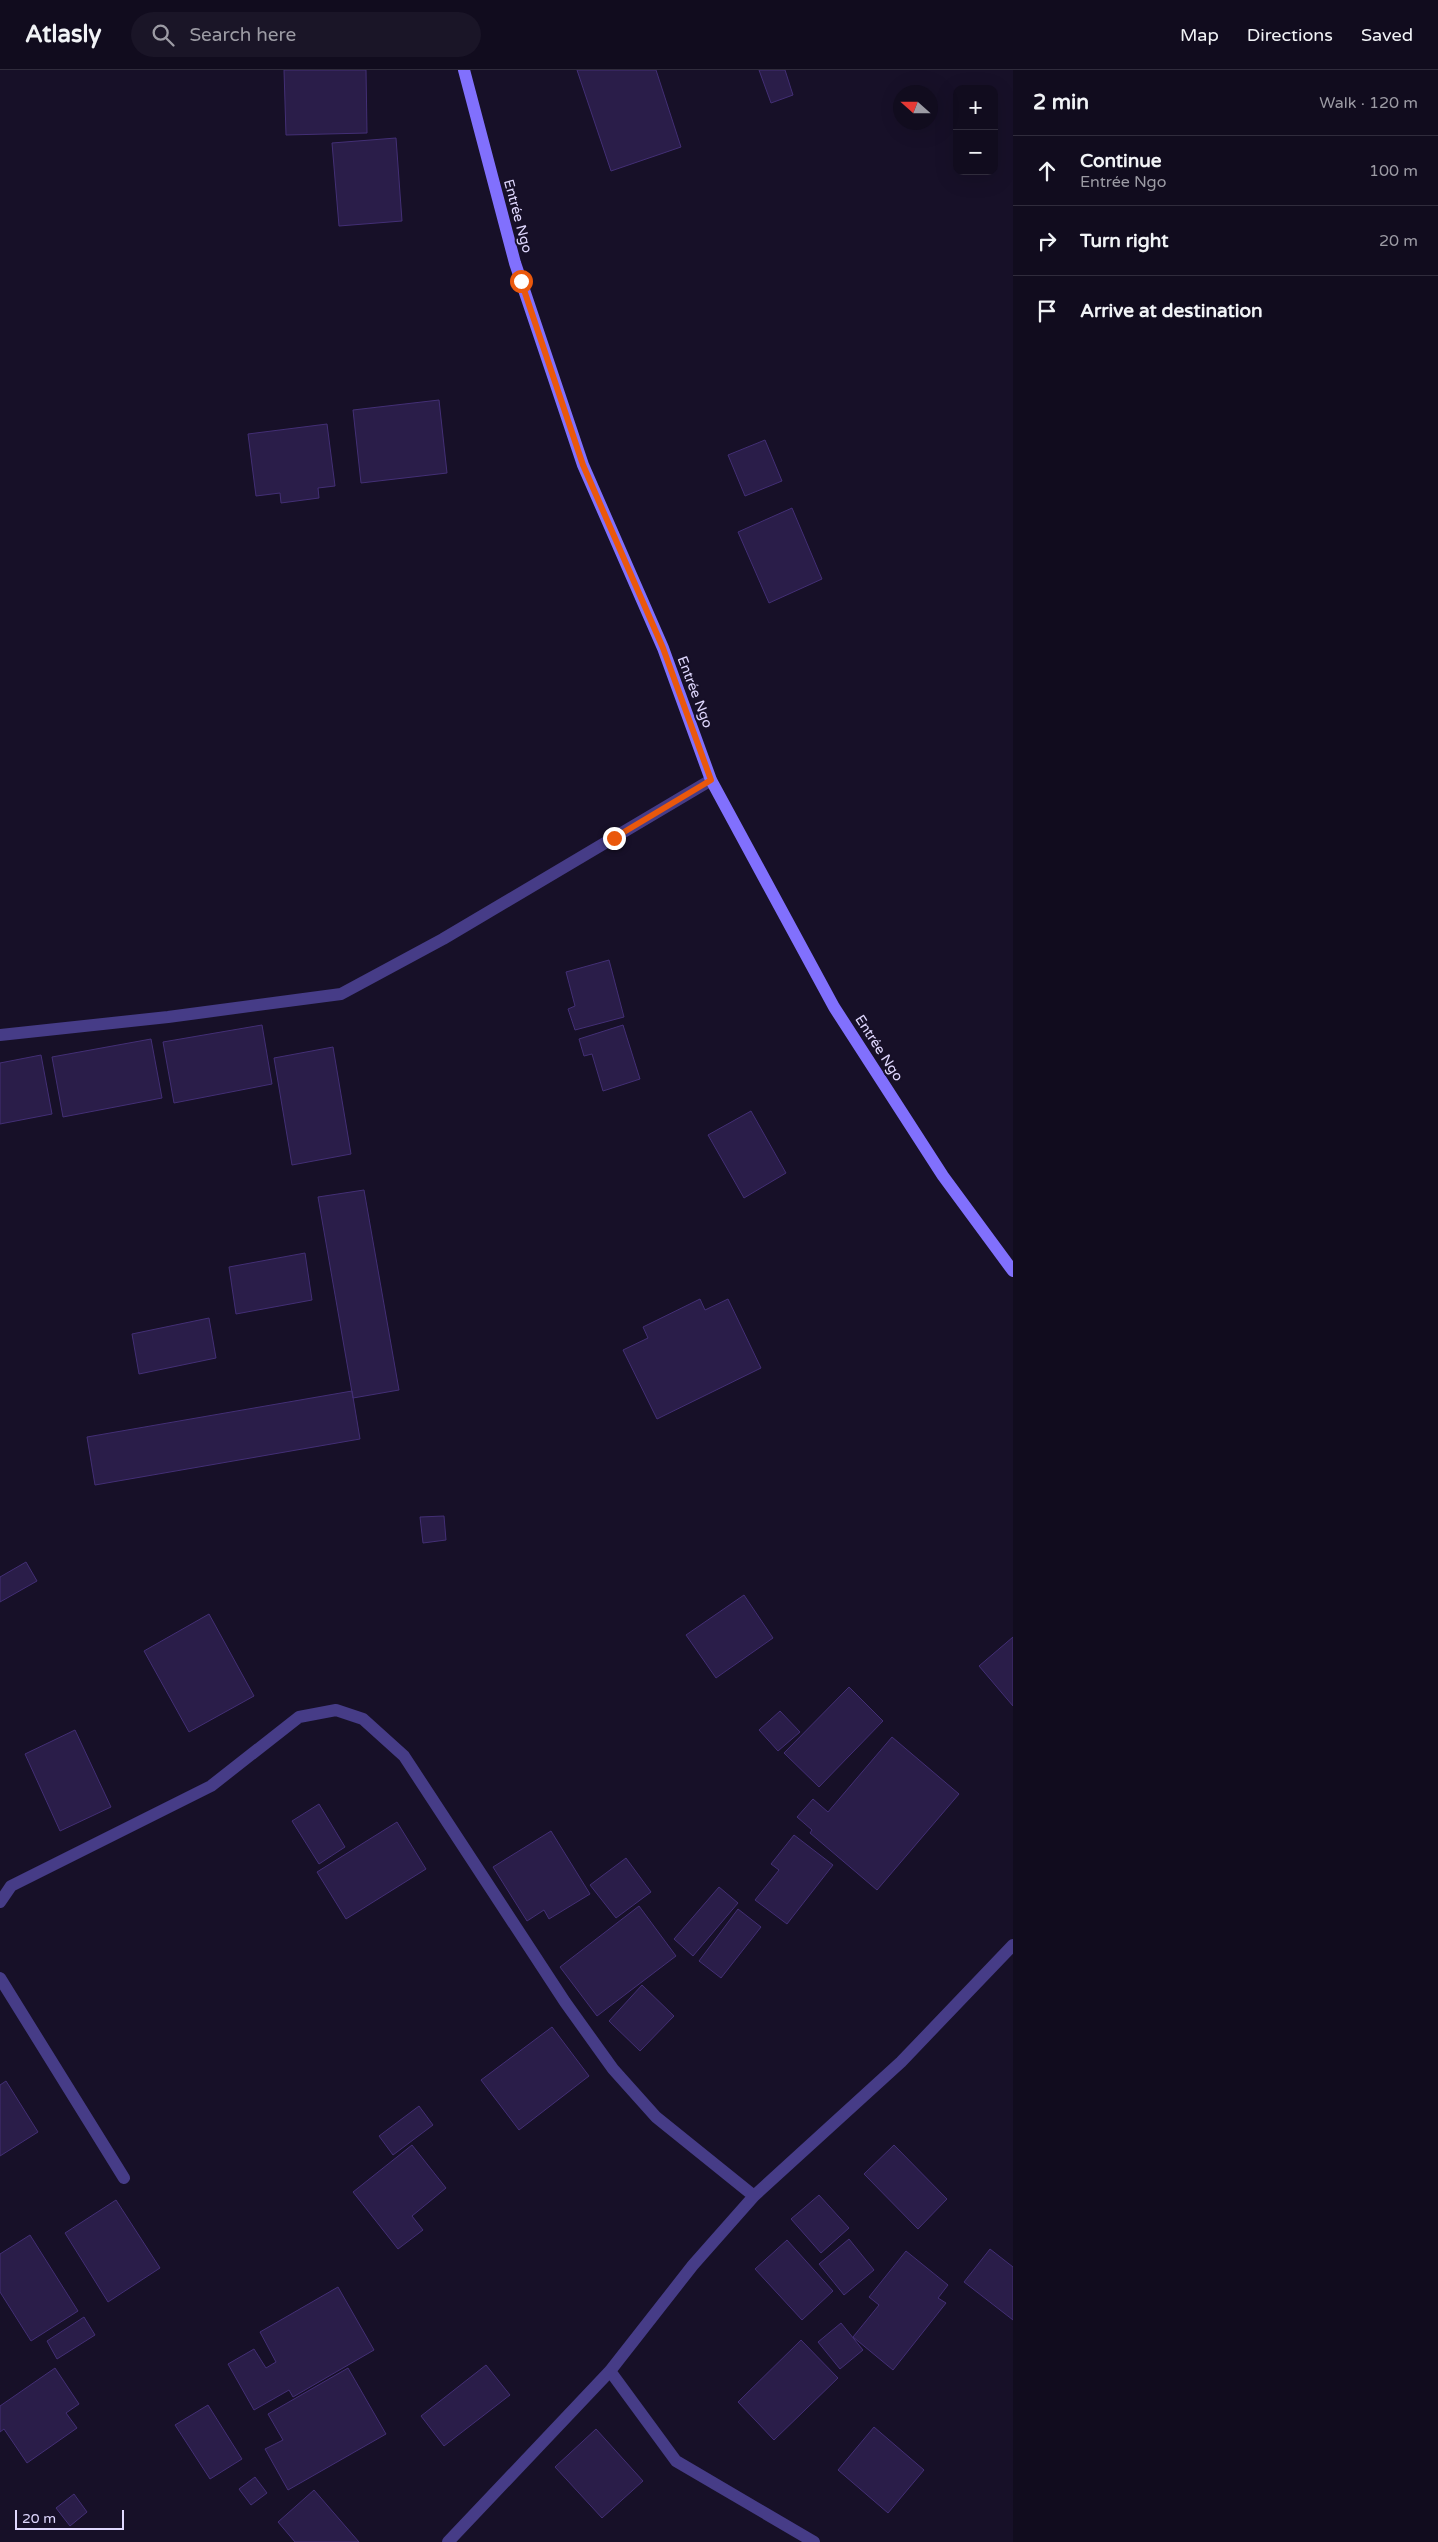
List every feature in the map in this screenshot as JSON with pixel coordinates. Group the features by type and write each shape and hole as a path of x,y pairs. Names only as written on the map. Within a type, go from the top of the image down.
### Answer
{"street":[{"name":"Entrée Ngo","path":"464,70 515,263 583,465 663,648 711,780 834,1007 943,1176 1013,1271"},
{"path":"0,1035 168,1017 341,994 443,939 711,780"},
{"path":"0,1902 11,1886 211,1786 299,1717 336,1710 363,1719 404,1756 565,2002 613,2069 656,2117 754,2196"},
{"path":"448,2542 610,2371 693,2265 754,2196 901,2062 1013,1945"},
{"path":"0,1978 124,2178"},
{"path":"610,2371 676,2461 814,2542"}],"building":[{"path":"284,70 366,70 367,133 286,135"},
{"path":"577,70 656,70 681,147 611,171"},
{"path":"759,70 785,70 793,95 771,103"},
{"path":"396,138 402,221 339,226 332,143"},
{"path":"439,400 447,473 361,483 353,410"},
{"path":"327,424 335,486 318,488 319,498 281,503 280,493 256,496 248,434"},
{"path":"765,440 782,481 745,496 728,455"},
{"path":"792,508 822,579 769,603 738,532"},
{"path":"609,960 624,1017 575,1030 568,1009 575,1006 566,972"},
{"path":"262,1025 272,1084 174,1103 163,1042"},
{"path":"623,1025 640,1079 603,1091 592,1054 584,1056 579,1039"},
{"path":"151,1039 162,1098 63,1117 52,1057"},
{"path":"333,1047 351,1154 292,1165 274,1058"},
{"path":"41,1055 52,1114 0,1124 0,1063"},
{"path":"751,1111 786,1173 744,1198 708,1135"},
{"path":"364,1190 399,1390 353,1398 318,1197"},
{"path":"305,1253 312,1300 236,1314 229,1267"},
{"path":"700,1299 705,1310 728,1299 761,1368 657,1419 623,1350 648,1338 643,1327"},
{"path":"209,1318 216,1358 139,1374 132,1334"},
{"path":"352,1391 360,1439 95,1485 87,1437"},
{"path":"444,1516 446,1540 423,1543 420,1517"},
{"path":"26,1562 37,1581 0,1602 0,1577"},
{"path":"744,1595 773,1638 716,1678 686,1635"},
{"path":"209,1614 254,1696 189,1732 144,1651"},
{"path":"1013,1637 1013,1706 979,1666"},
{"path":"849,1687 883,1721 819,1787 784,1753"},
{"path":"780,1711 800,1732 778,1751 759,1730"},
{"path":"75,1730 111,1807 60,1831 25,1754"},
{"path":"892,1737 959,1794 877,1890 810,1833 812,1830 797,1817 813,1799 828,1812"},
{"path":"319,1804 345,1847 319,1864 292,1821"},
{"path":"397,1822 426,1869 346,1919 317,1872"},
{"path":"551,1831 590,1894 549,1919 544,1910 527,1921 493,1867"},
{"path":"794,1835 833,1865 787,1924 755,1900 779,1870 771,1864"},
{"path":"626,1858 651,1892 616,1918 590,1885"},
{"path":"719,1887 738,1903 693,1956 674,1939"},
{"path":"639,1906 676,1956 597,2016 560,1967"},
{"path":"738,1909 761,1927 721,1978 699,1961"},
{"path":"642,1985 674,2016 640,2051 609,2021"},
{"path":"552,2027 589,2076 519,2130 481,2080"},
{"path":"6,2081 38,2132 0,2156 0,2085"},
{"path":"419,2106 433,2125 393,2155 379,2136"},
{"path":"412,2145 446,2188 412,2216 423,2230 398,2249 353,2192"},
{"path":"894,2145 947,2199 918,2229 864,2174"},
{"path":"819,2195 849,2228 821,2253 791,2219"},
{"path":"116,2200 160,2268 108,2302 65,2233"},
{"path":"30,2235 78,2311 31,2341 0,2292 0,2254"},
{"path":"849,2239 874,2270 844,2295 819,2264"},
{"path":"787,2240 833,2291 802,2320 755,2269"},
{"path":"990,2249 1013,2267 1013,2320 964,2282"},
{"path":"906,2251 948,2285 938,2298 946,2303 893,2370 853,2337 879,2305 869,2297"},
{"path":"338,2287 374,2350 293,2397 289,2390 254,2410 228,2364 254,2349 266,2368 276,2362 260,2332"},
{"path":"84,2317 95,2335 57,2359 47,2341"},
{"path":"841,2323 863,2350 840,2369 818,2342"},
{"path":"801,2340 838,2378 774,2440 738,2402"},
{"path":"486,2365 510,2395 444,2446 421,2416"},
{"path":"55,2368 79,2404 66,2413 77,2428 27,2463 4,2429 0,2432 0,2406"},
{"path":"348,2368 386,2434 288,2490 265,2449 283,2440 268,2414"},
{"path":"208,2405 242,2459 210,2479 175,2425"},
{"path":"874,2427 924,2470 888,2513 838,2470"},
{"path":"596,2429 643,2481 602,2518 555,2467"},
{"path":"255,2477 267,2493 251,2505 239,2489"},
{"path":"314,2490 359,2542 295,2542 278,2522"},
{"path":"74,2494 87,2512 70,2526 56,2508"}],"route":[{"path":"521,281 583,465 663,648 711,780 614,838"}]}
